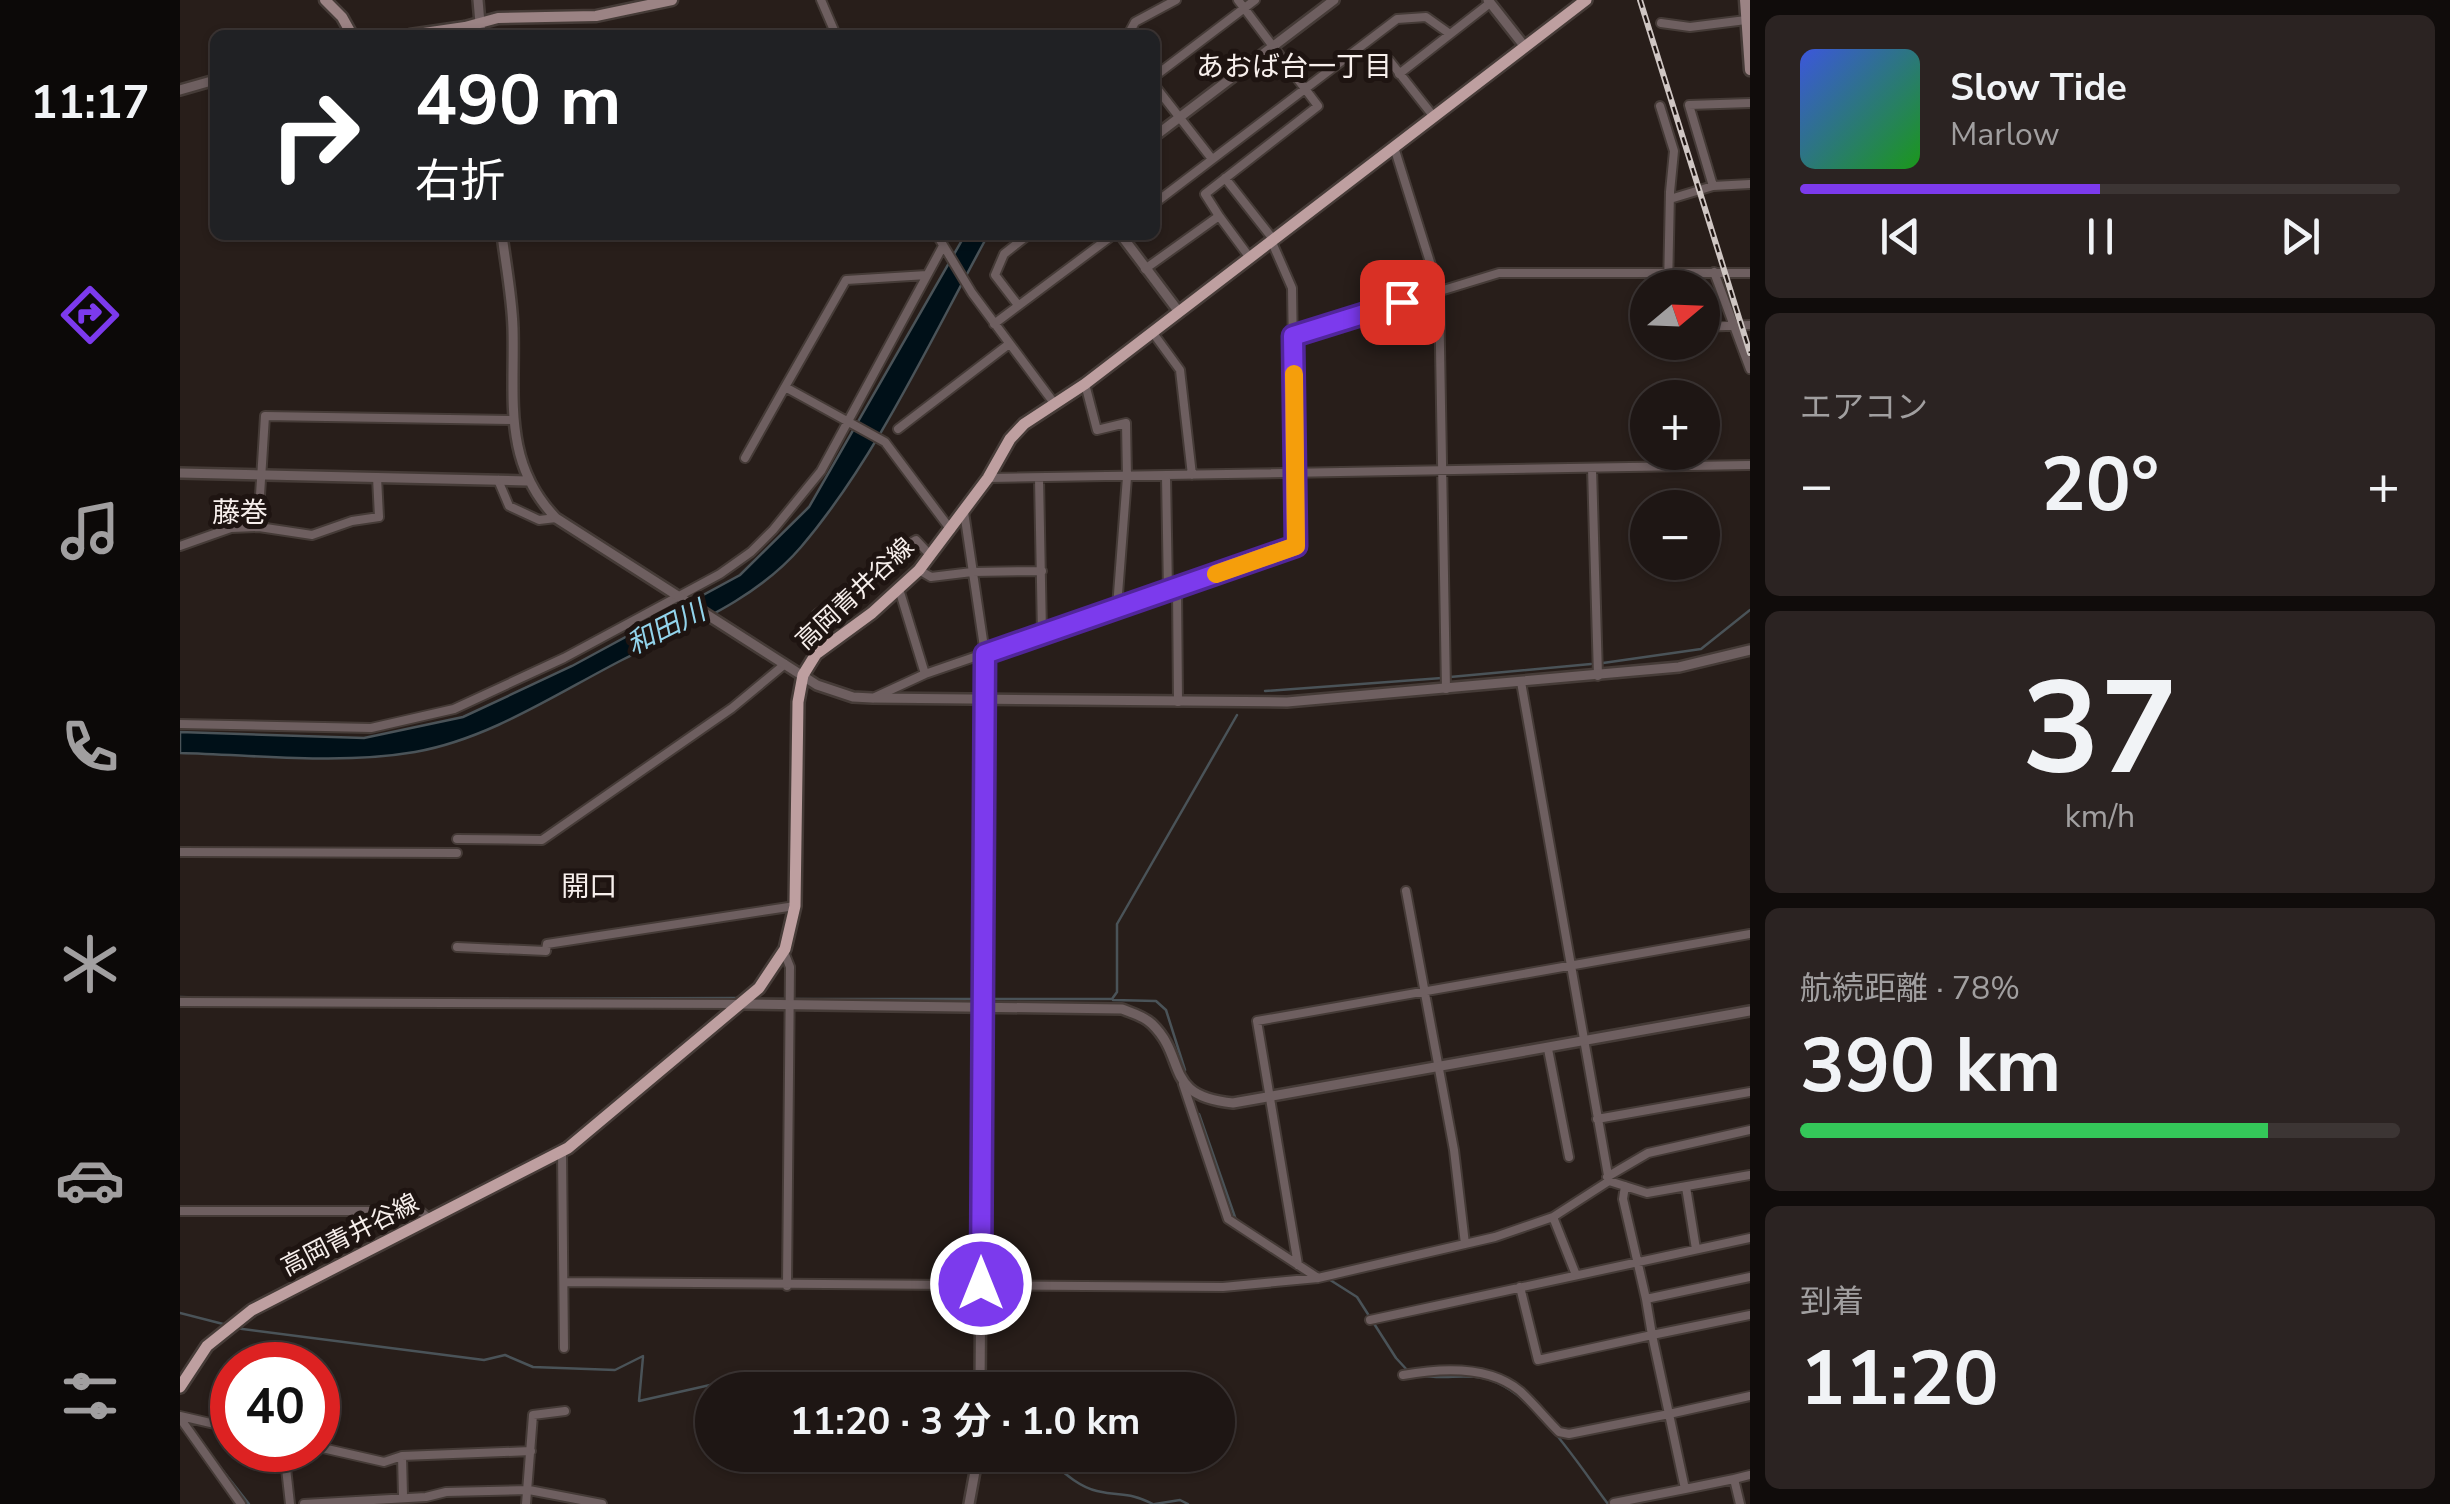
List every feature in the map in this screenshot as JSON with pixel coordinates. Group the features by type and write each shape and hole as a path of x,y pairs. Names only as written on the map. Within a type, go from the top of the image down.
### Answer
{"main road":[{"path":"325,0 349,30"},
{"path":"481,29 498,18 596,16 624,5 672,0"},
{"name":"高岡青井谷線","path":"180,1387 207,1346 252,1310 562,1152 760,988 784,952 795,906 798,702 803,675 816,654 872,613 919,570 988,478 1010,438 1024,424 1085,384 1586,0"},
{"path":"1747,2 1750,70"}],"street":[{"path":"478,0 481,29"},
{"path":"820,0 834,30"},
{"path":"1131,30 1135,22 1176,0"},
{"path":"1160,72 1241,4 1255,0"},
{"path":"1160,132 1334,0"},
{"path":"1400,74 1489,2 1525,47"},
{"path":"1241,4 1318,106 1205,194 1250,258"},
{"path":"1160,199 1397,19 1426,17 1450,34"},
{"path":"1661,23 1690,27 1746,20"},
{"path":"1389,60 1434,117"},
{"path":"180,90 210,81"},
{"path":"1160,92 1212,160"},
{"path":"1713,186 1689,104 1750,103"},
{"path":"1660,106 1674,150 1668,270"},
{"path":"1394,147 1439,291 1446,689"},
{"path":"872,698 925,674 1296,546 1292,284 1272,240 1224,178"},
{"path":"1670,199 1713,186 1750,184"},
{"path":"1145,268 1218,216"},
{"path":"503,240 513,325 512,406 517,448 527,481 556,518 834,692 872,698 1286,702 1679,668 1750,650"},
{"path":"940,240 994,324 1054,403"},
{"path":"1018,305 994,275 1004,254 1022,240"},
{"path":"994,324 1106,240"},
{"path":"1125,240 1179,312"},
{"path":"180,724 371,728 401,722 482,698 731,567 798,504 829,460 943,246"},
{"path":"1293,336 1499,273 1630,272"},
{"path":"1720,272 1750,272"},
{"path":"744,458 846,280 927,275"},
{"path":"1720,289 1750,369"},
{"path":"1720,326 1750,326"},
{"path":"1153,332 1180,370 1192,476"},
{"path":"898,428 1010,344"},
{"path":"1085,384 1097,430 1126,423 1127,477 1117,608"},
{"path":"785,387 885,442 950,530"},
{"path":"258,528 265,416 510,420"},
{"path":"988,478 1750,466"},
{"path":"1592,468 1598,676"},
{"path":"180,473 527,481"},
{"path":"1166,476 1178,702"},
{"path":"180,546 232,528 312,535 352,521 379,517 377,477"},
{"path":"1040,478 1042,634"},
{"path":"498,480 510,506 539,520 556,518"},
{"path":"964,512 985,654 986,700 980,1372"},
{"path":"826,645 817,614 850,592 894,552 916,540 931,556"},
{"path":"919,570 931,577 1042,571"},
{"path":"899,589 925,674"},
{"path":"457,839 542,840 732,708 785,664"},
{"path":"1520,682 1608,1179"},
{"path":"180,852 457,853"},
{"path":"1406,891 1464,1210 1466,1244"},
{"path":"457,947 546,951 547,944 795,906"},
{"path":"1298,1265 1257,1021 1750,934"},
{"path":"784,952 790,967 787,1286"},
{"path":"180,1002 1122,1009 1152,1024 1162,1039 1183,1082 1228,1219 1318,1278"},
{"path":"1183,1082 1197,1095 1214,1101 1270,1099 1750,1011"},
{"path":"1548,1049 1568,1157"},
{"path":"1597,1119 1750,1092"},
{"path":"565,1282 1223,1287 1318,1278 1532,1226 1553,1217 1648,1153 1750,1130"},
{"path":"562,1152 564,1348"},
{"path":"1608,1179 1647,1193 1750,1175"},
{"path":"1624,1186 1623,1199 1686,1488"},
{"path":"1686,1188 1696,1249"},
{"path":"180,1211 420,1212 430,1219"},
{"path":"1553,1217 1576,1275"},
{"path":"1370,1320 1750,1238"},
{"path":"1646,1299 1750,1278"},
{"path":"1520,1287 1538,1360 1750,1314"},
{"path":"1404,1375 1450,1371 1498,1378 1518,1389 1559,1432 1569,1434 1750,1396"},
{"path":"526,1504 533,1415 565,1412"},
{"path":"180,1417 210,1423"},
{"path":"180,1417 241,1504"},
{"path":"340,1452 384,1462 402,1456 531,1451"},
{"path":"402,1456 403,1496"},
{"path":"286,1472 290,1504"},
{"path":"969,1504 975,1472"},
{"path":"1614,1503 1750,1475"},
{"path":"1734,1479 1740,1504"},
{"path":"304,1504 529,1490 602,1504"}],"water":[{"name":"和田川","path":"962,240 985,240 878,437 828,513 783,566 740,598 522,714 442,746 357,758 180,753 180,732 364,738 463,717 572,666 740,575 809,507"}],"waterway":[{"path":"1603,663 1701,649 1750,610"},
{"path":"1450,677 1591,664"},
{"path":"1265,691 1442,678"},
{"path":"986,999 1112,999 1117,992 1117,924 1237,715"},
{"path":"180,997 248,999"},
{"path":"371,999 738,998"},
{"path":"756,999 978,999"},
{"path":"1113,1000 1156,1001 1166,1010 1185,1070"},
{"path":"1199,1114 1236,1220"},
{"path":"1301,1262 1320,1274"},
{"path":"1327,1278 1357,1297 1408,1371"},
{"path":"180,1313 227,1325"},
{"path":"235,1328 484,1360 505,1355 533,1367 615,1370 643,1356"},
{"path":"643,1357 639,1401 695,1388"},
{"path":"1420,1375 1483,1378 1519,1396 1553,1430 1608,1504"},
{"path":"209,1453 249,1504"},
{"path":"1063,1472 1089,1489 1153,1504"},
{"path":"1155,1504 1180,1500 1188,1504"}],"railway":[{"path":"1640,0 1750,353"}],"slow traffic":[{"path":"1216,574 1296,546 1294,374"}],"district":[{"name":"あおば台一丁目","path":"1294,67"},
{"name":"藤巻","path":"240,513"},
{"name":"開口","path":"589,887"}],"route":[{"path":"981,1284 985,654 1296,546 1293,336 1402,302"}]}
